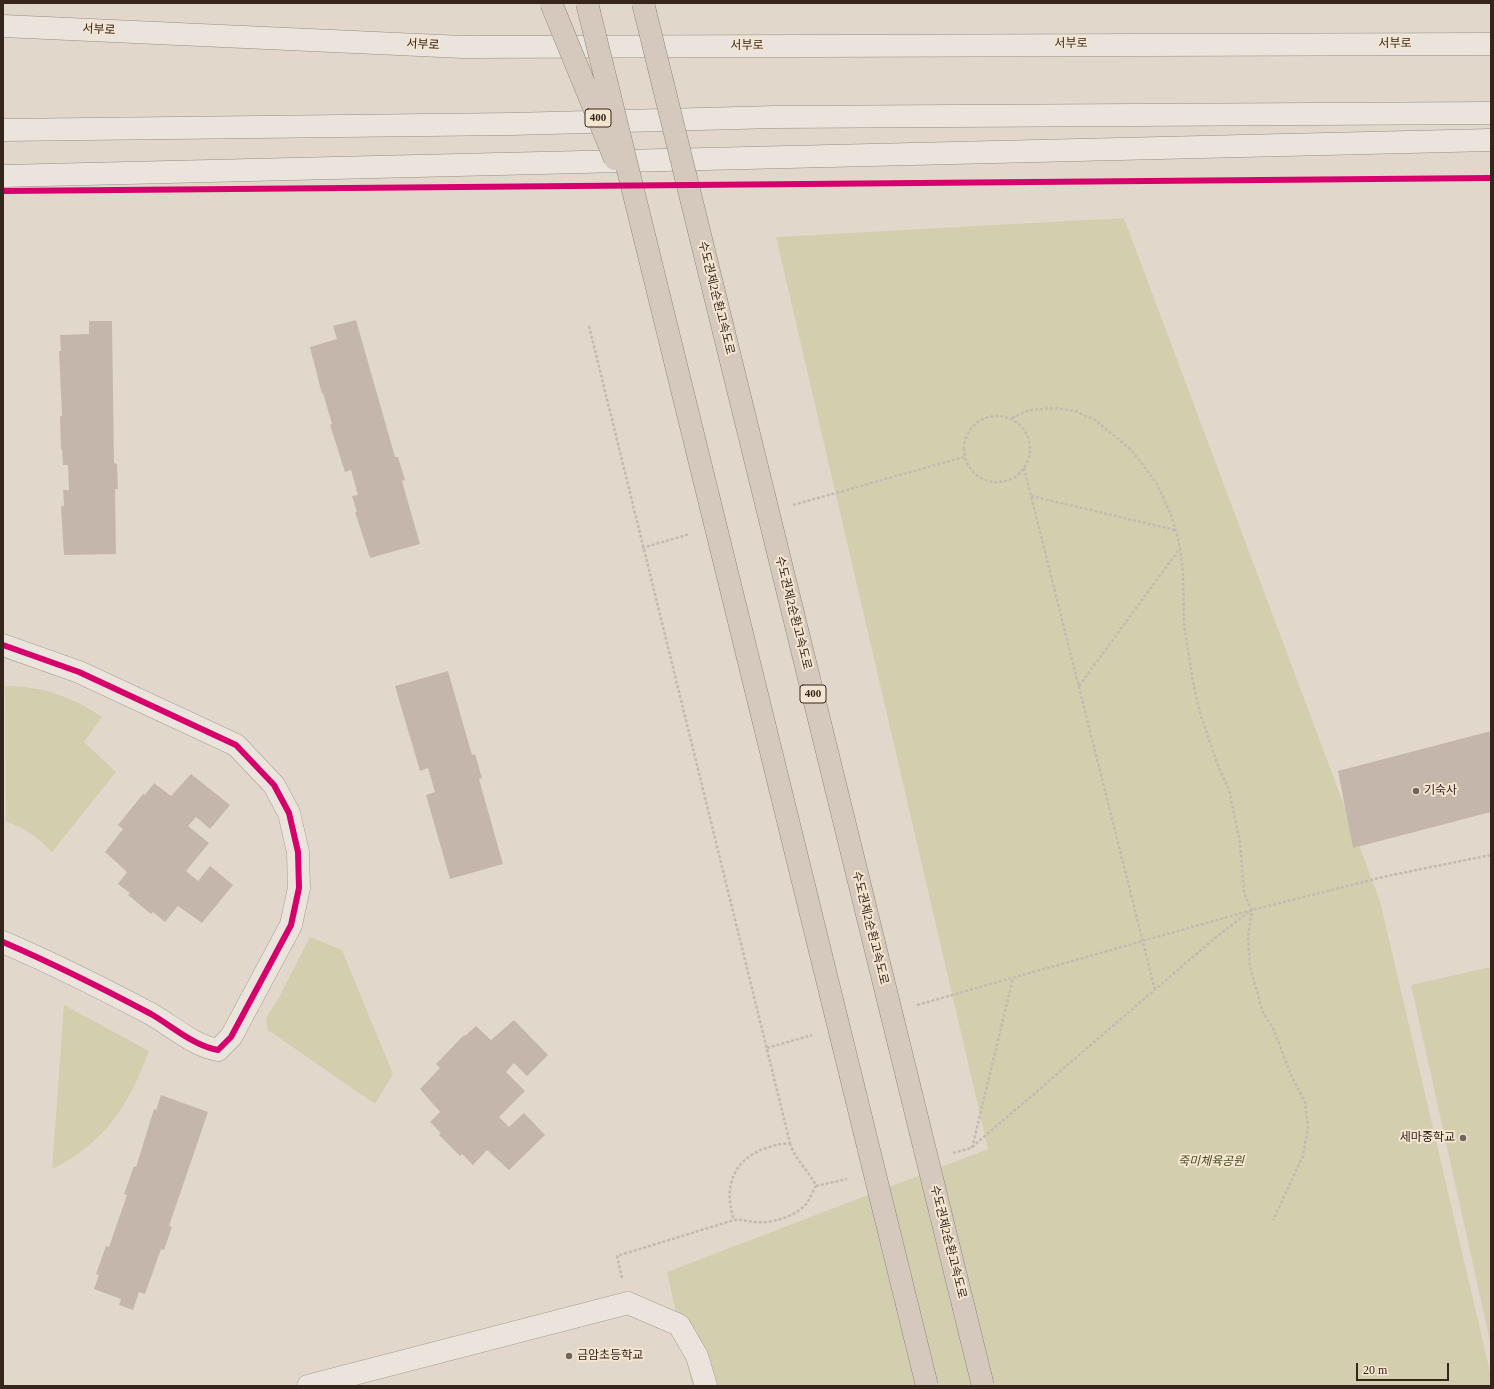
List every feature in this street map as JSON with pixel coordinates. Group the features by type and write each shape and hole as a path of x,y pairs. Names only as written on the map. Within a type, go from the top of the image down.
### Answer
{"highway":[{"name":"400","path":"551,3 645,232"},
{"name":"400","path":"588,3 928,1386"},
{"name":"수도권제2순환고속도로","path":"643,3 983,1386"}],"main road":[{"name":"서부로","path":"3,26 463,47 1491,44"},
{"path":"3,130 504,124 791,117 1491,113"},
{"path":"3,176 1491,140"},
{"path":"3,645 79,672 236,745 274,785 289,813 298,852 299,888 291,925 231,1037 218,1050 207,1048 153,1015 63,968 3,942"},
{"path":"308,1386 628,1302 679,1325 697,1356 706,1386"}],"path":[{"path":"589,326 642,548 790,1144 793,1154 810,1175 816,1186"},
{"path":"1012,418 1029,410 1056,408 1075,411 1095,420 1130,449 1143,465 1157,484 1172,517 1180,547 1183,573 1182,596 1187,653 1200,713 1217,763 1229,790 1240,842 1244,893 1252,910 1248,937 1250,967 1263,1013 1273,1028 1291,1075 1305,1102 1308,1128 1303,1156 1273,1220"},
{"path":"1001,415 1012,418 1021,425 1028,435 1030,446 1029,458 1024,468 1017,476 1007,481 996,482 986,480 976,475 969,467 964,457 963,447 966,436 971,427 979,420 989,416 1001,415"},
{"path":"788,507 964,457"},
{"path":"1024,468 1155,990"},
{"path":"1031,496 1175,530"},
{"path":"642,548 696,532"},
{"path":"1079,686 1180,547"},
{"path":"916,1005 1252,910 1387,876 1491,855"},
{"path":"949,1154 971,1148 1215,938 1252,910"},
{"path":"971,1148 1013,977"},
{"path":"767,1048 819,1033"},
{"path":"734,1220 729,1199 732,1182 741,1164 749,1155 761,1150 772,1146 790,1144"},
{"path":"628,1302 617,1256 734,1220 764,1222 790,1215 807,1202 816,1186 853,1177"}],"green space":[{"name":"죽미체육공원","path":"1124,218 1380,901 1491,1376 1491,1386 692,1386 667,1272 988,1149 776,237"},
{"path":"5,686 19,686 44,690 79,703 102,717 84,742 116,772 52,852 31,834 13,824 6,822"},
{"path":"310,937 342,950 393,1074 375,1104 268,1030 266,1020 268,1015 278,999"},
{"path":"1491,967 1491,1346 1411,985"},
{"path":"64,1005 149,1051 133,1089 113,1120 87,1147 71,1159 52,1169"}],"building":[{"path":"356,320 395,457 398,457 405,480 402,481 420,544 370,558 355,512 357,512 352,496 358,495 351,470 345,472 330,425 332,424 323,393 322,394 310,347 337,339 333,326"},
{"path":"89,321 112,321 114,463 117,464 118,489 115,489 116,554 64,555 61,506 64,506 63,490 69,490 68,465 63,465 61,449 60,416 62,416 59,351 61,351 60,335 89,334"},
{"path":"448,671 472,755 475,754 482,778 479,779 503,864 450,879 426,795 435,792 428,768 420,771 395,686"},
{"name":"기숙사","path":"1491,731 1491,812 1353,848 1338,771"},
{"path":"191,774 230,805 210,829 196,817 188,826 209,843 186,871 198,881 210,866 233,885 202,923 178,906 165,922 153,912 151,914 128,895 130,893 118,884 127,872 105,852 123,829 118,825 154,783 171,796"},
{"path":"514,1020 548,1055 527,1076 514,1063 506,1072 525,1091 499,1117 509,1127 524,1113 545,1135 509,1170 487,1150 473,1165 462,1154 460,1156 439,1135 441,1133 430,1122 440,1112 420,1089 440,1068 436,1064 464,1035 465,1036 476,1026 491,1040"},
{"path":"161,1095 208,1112 169,1226 172,1227 164,1250 161,1249 145,1294 139,1292 133,1310 119,1305 121,1299 94,1289 99,1275 96,1274 106,1246 109,1247 127,1195 124,1194 134,1166 136,1167 154,1109 156,1110"}],"cycle path":[{"path":"3,191 1491,178"},
{"path":"3,645 79,672 236,745 274,785 289,813 298,852 299,888 291,925 231,1037 218,1050 209,1048 192,1040 133,1004 3,942"}],"place":[{"name":"기숙사","path":"1416,791"},
{"name":"세마중학교","path":"1463,1138"},
{"name":"금암초등학교","path":"569,1356"}]}
